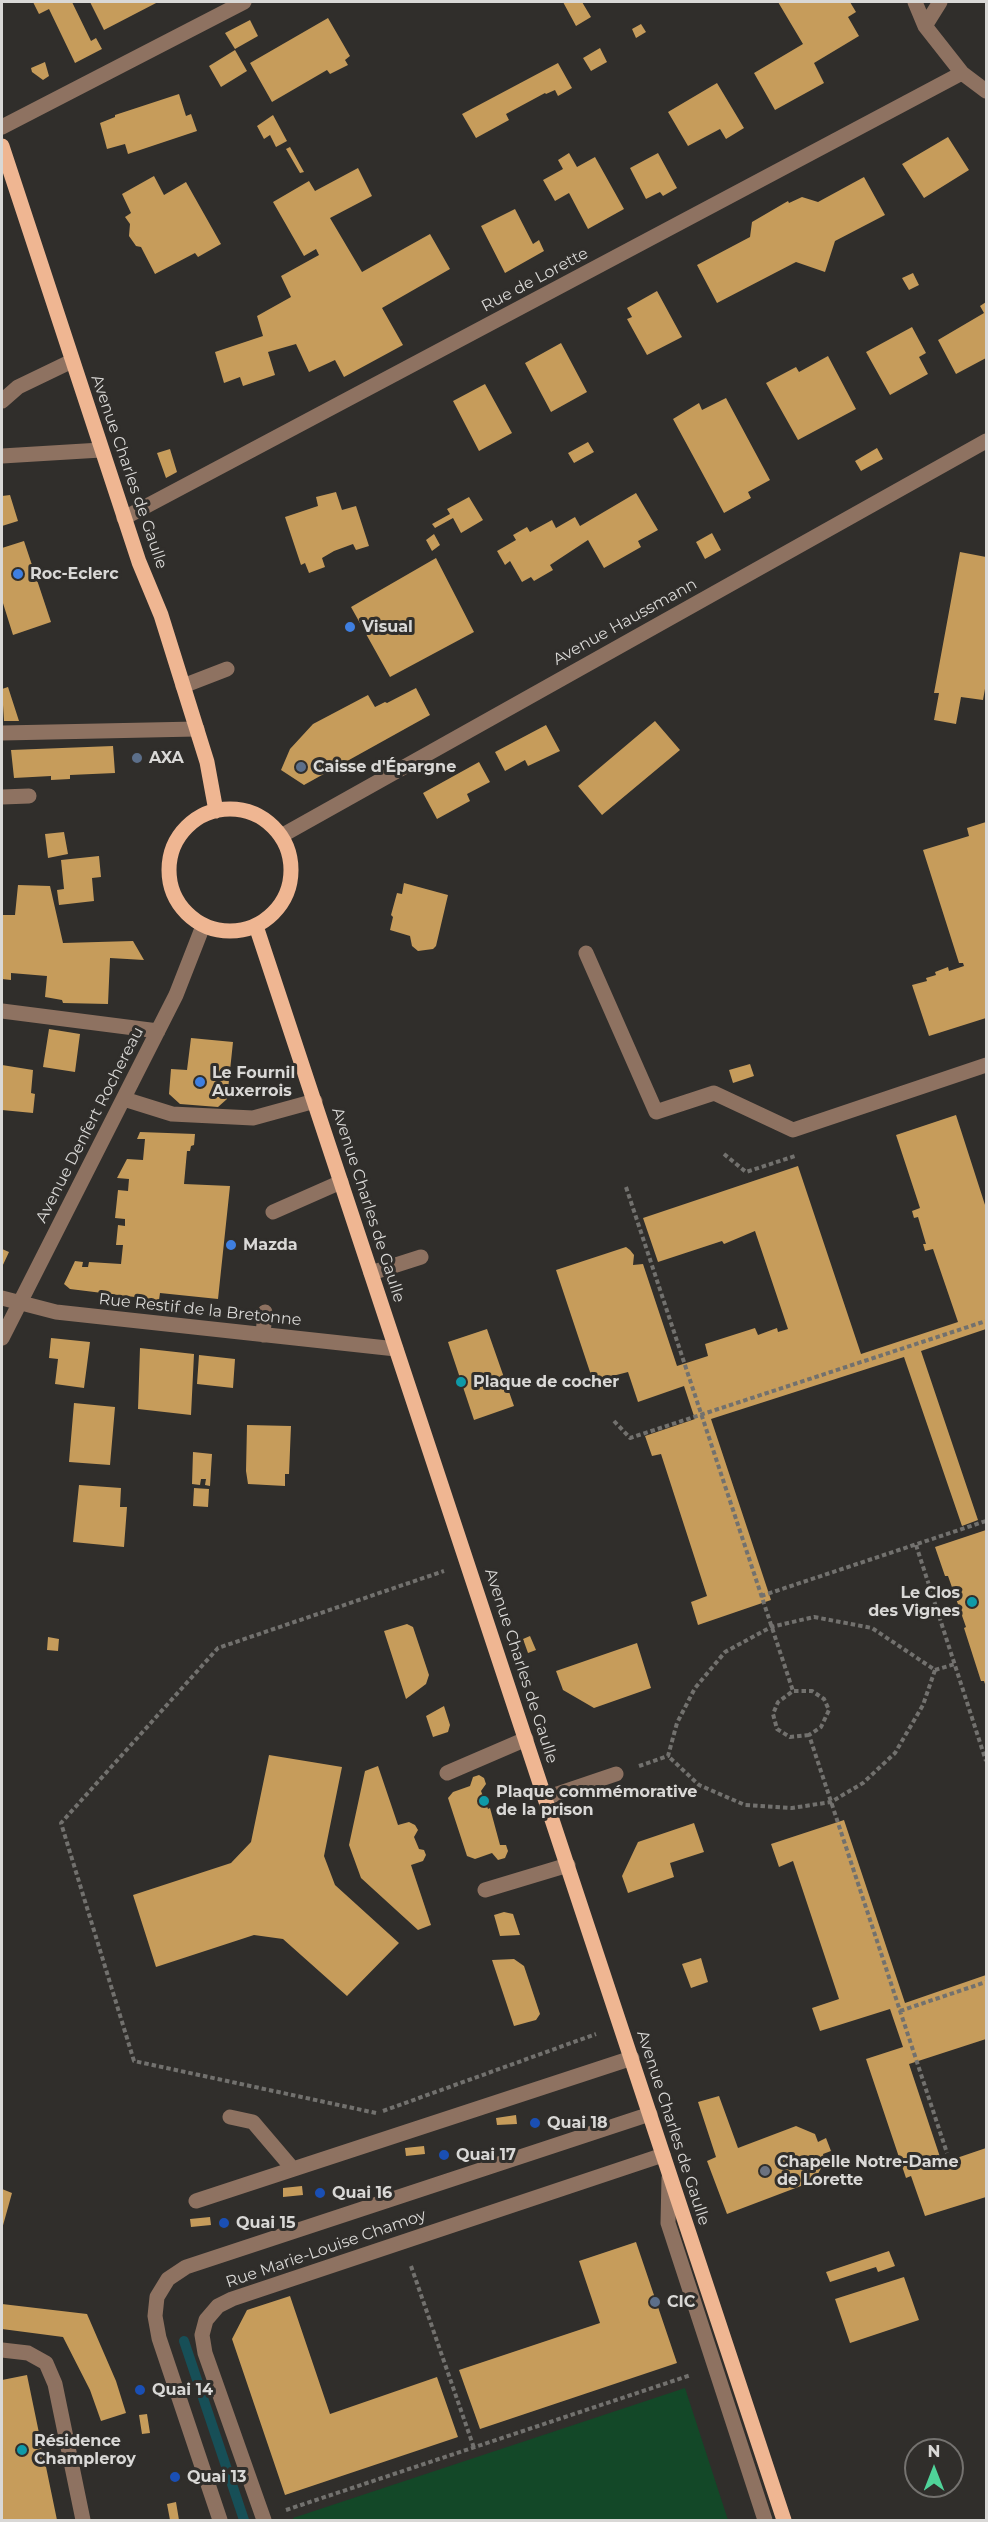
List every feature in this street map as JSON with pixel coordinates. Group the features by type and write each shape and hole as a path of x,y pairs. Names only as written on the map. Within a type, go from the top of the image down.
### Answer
{"main road":[{"name":"Avenue Charles de Gaulle","path":"2,146 6,176 72,361 139,562 161,615 207,762 216,811"},
{"path":"216,811 246,811 265,821 281,836 290,855 292,876 286,897 274,914 256,926 239,931 220,931 203,926 188,915 176,900 170,882 169,864 174,845 184,829 199,818 216,811"},
{"name":"Avenue Charles de Gaulle","path":"256,926 784,2520"}],"street":[{"path":"2,127 244,2"},
{"path":"915,2 925,26 962,73 987,91"},
{"path":"925,26 940,2"},
{"name":"Rue de Lorette","path":"124,518 962,73"},
{"path":"2,401 18,387 72,361"},
{"name":"Avenue Haussmann","path":"281,836 987,441"},
{"path":"2,456 101,450"},
{"path":"183,686 227,669"},
{"path":"2,733 197,729"},
{"path":"2,797 29,796"},
{"name":"Avenue Denfert Rochereau","path":"2,1338 176,995 203,926"},
{"path":"586,953 656,1112 714,1093 793,1130 987,1065"},
{"path":"2,1011 158,1031"},
{"path":"124,1100 172,1114 253,1118 315,1101"},
{"path":"273,1212 341,1182"},
{"path":"371,1273 421,1257"},
{"name":"Rue Restif de la Bretonne","path":"2,1298 48,1311 396,1349"},
{"path":"263,1335 264,1312"},
{"path":"447,1773 526,1739"},
{"path":"545,1798 616,1774"},
{"path":"485,1890 568,1865"},
{"path":"196,2201 632,2058"},
{"path":"220,2520 159,2338 155,2316 157,2297 168,2279 186,2267 650,2114"},
{"path":"230,2117 253,2122 293,2169"},
{"name":"Rue Marie-Louise Chamoy","path":"263,2519 205,2353 202,2335 206,2320 218,2306 232,2299 663,2155"},
{"path":"669,2175 668,2223 765,2520"},
{"path":"2,2350 28,2353 46,2363 55,2384 83,2520"}],"path":[{"path":"626,1187 793,1691"},
{"path":"614,1421 630,1438 987,1321"},
{"path":"761,1596 987,1521"},
{"path":"916,1545 987,1761"},
{"path":"467,1563 218,1648 61,1823 135,2061 373,2114 621,2026"},
{"path":"668,1756 677,1723 695,1688 725,1652 771,1627 814,1617 872,1628 935,1670"},
{"path":"935,1670 955,1664"},
{"path":"668,1756 699,1785 744,1805 792,1808 831,1802 863,1783 895,1753 923,1705 935,1670"},
{"path":"793,1691 812,1691 825,1699 827,1704 829,1710 821,1727 809,1735 790,1737 777,1729 772,1714 778,1702 793,1691"},
{"path":"809,1735 947,2153"},
{"path":"616,1774 668,1756"},
{"path":"900,2011 987,1982"},
{"path":"403,2242 474,2448"},
{"path":"263,2519 691,2375"}],"green space":[{"path":"685,2388 728,2520 294,2520 293,2518"}],"building":[{"path":"33,2 72,2 91,41 96,38 102,49 75,63 49,9 39,14"},
{"path":"90,2 158,2 104,30"},
{"path":"563,2 582,2 591,17 576,26"},
{"path":"778,2 850,2 856,12 848,17 859,36 814,63 824,83 775,110 754,73 803,44"},
{"path":"328,18 350,56 345,60 348,65 330,74 327,70 272,102 250,63"},
{"path":"250,20 258,36 235,49 225,33"},
{"path":"641,24 646,32 636,38 632,29"},
{"path":"600,48 607,62 591,71 583,58"},
{"path":"235,50 247,71 221,87 209,66"},
{"path":"45,62 49,76 43,80 32,72 31,68"},
{"path":"558,63 572,88 558,96 555,90 545,93 506,114 509,120 476,138 462,114"},
{"path":"717,83 744,128 726,139 720,129 688,146 668,112"},
{"path":"179,94 186,116 191,114 197,131 128,154 125,144 107,149 100,123 115,115"},
{"path":"273,115 287,141 276,147 270,135 264,139 257,126"},
{"path":"948,137 969,170 924,198 902,164"},
{"path":"290,147 304,172 300,173 286,149"},
{"path":"569,153 577,167 595,157 624,209 588,229 569,193 555,201 543,180 563,169 558,160"},
{"path":"658,153 677,188 663,196 660,192 646,199 630,168"},
{"path":"358,168 372,196 330,218 362,272 430,234 450,269 382,308 403,345 344,377 335,360 309,372 296,344 268,352 275,375 243,386 240,377 224,383 215,352 263,336 257,316 291,297 281,276 319,255 316,249 304,256 273,202 309,181 315,191"},
{"path":"154,176 164,195 186,182 221,244 198,257 195,253 155,274 141,247 136,246 129,236 130,224 125,217 131,213 122,194"},
{"path":"864,177 885,215 835,241 825,272 796,262 717,303 697,265 750,237 752,222 788,201 789,203 802,197 818,202"},
{"path":"515,209 533,244 539,240 544,251 505,273 481,226"},
{"path":"913,273 919,285 909,290 902,278"},
{"path":"657,291 682,337 647,355 627,319 632,317 627,308"},
{"path":"986,302 986,358 956,374 938,340 984,313 980,306"},
{"path":"912,327 926,353 919,357 928,374 890,395 866,352"},
{"path":"561,343 587,392 551,412 525,363"},
{"path":"828,356 856,409 798,440 766,383 796,367 799,372"},
{"path":"485,384 512,433 479,451 453,401"},
{"path":"726,398 770,480 748,492 751,498 724,513 673,419 699,403 702,410"},
{"path":"588,442 594,452 574,463 568,453"},
{"path":"877,448 883,459 861,471 855,461"},
{"path":"170,449 177,472 166,478 157,453"},
{"path":"336,492 342,510 356,506 369,546 356,550 353,544 334,551 322,558 325,567 309,573 305,563 301,565 285,517 318,506 316,497"},
{"path":"636,493 658,530 638,541 641,547 604,568 588,540 550,565 553,570 534,581 531,577 522,582 510,561 505,565 497,551 516,540 513,535 527,527 530,532 552,520 556,528 575,517 580,526"},
{"path":"10,495 18,521 2,526 2,496"},
{"path":"469,497 483,520 461,533 453,518 435,528 432,524 450,514 447,509"},
{"path":"712,533 721,550 705,559 696,542"},
{"path":"434,534 440,545 432,551 426,540"},
{"name":"Roc-Eclerc","path":"24,541 51,622 13,635 2,600 2,548"},
{"path":"960,552 986,557 986,683 983,700 961,697 956,724 934,720 939,693 934,693"},
{"path":"436,558 474,632 390,677 351,607"},
{"path":"8,687 19,721 4,721 2,689"},
{"path":"416,688 430,715 304,785 281,770 290,749 313,724 368,695 375,707"},
{"path":"655,721 680,750 602,815 578,786"},
{"path":"546,725 560,751 528,766 525,760 505,771 495,752"},
{"path":"113,746 115,773 70,775 70,779 51,780 51,776 14,778 11,750"},
{"path":"479,762 490,782 467,794 470,801 437,819 423,793"},
{"path":"986,822 986,1018 929,1036 912,985 927,981 926,978 936,975 935,972 948,967 949,971 964,966 963,963 959,963 923,850 969,836 967,828"},
{"path":"64,832 68,854 48,858 45,834"},
{"path":"99,856 101,877 92,878 94,901 59,905 57,890 64,889 61,860"},
{"path":"404,883 448,895 436,946 433,949 418,951 412,946 410,936 390,930 393,917 391,915 397,893 402,894"},
{"path":"18,885 50,886 63,943 133,941 144,960 110,958 108,1004 63,1003 62,1000 45,997 47,976 11,973 11,980 2,979 2,915 15,915"},
{"path":"49,1029 80,1034 75,1072 43,1067"},
{"name":"Le Fournil Auxerrois","path":"191,1038 233,1042 227,1099 218,1107 180,1104 169,1094 171,1069 187,1070"},
{"path":"750,1064 754,1076 733,1083 729,1070"},
{"path":"2,1065 33,1070 31,1093 35,1094 33,1113 2,1110"},
{"path":"956,1115 986,1208 986,1329 921,1351 978,1520 962,1526 904,1357 711,1419 771,1600 698,1625 691,1602 707,1596 661,1454 652,1456 645,1436 695,1419 684,1386 638,1402 628,1372 593,1381 556,1270 626,1247 630,1250 634,1255 633,1265 643,1264 677,1366 708,1356 705,1344 755,1328 758,1335 777,1328 778,1332 788,1329 755,1231 724,1244 722,1241 658,1262 643,1218 798,1166 861,1354 958,1322 933,1249 925,1251 923,1244 926,1244 918,1217 914,1218 912,1211 920,1208 896,1135"},
{"path":"140,1132 195,1134 194,1145 191,1146 190,1151 187,1151 184,1184 230,1186 218,1299 160,1293 159,1300 70,1289 64,1284 75,1261 83,1262 82,1267 88,1267 89,1262 121,1264 123,1245 116,1245 118,1225 125,1226 125,1219 115,1218 118,1190 128,1191 129,1179 117,1178 127,1159 143,1160 145,1139 137,1139"},
{"path":"2,1249 9,1252 2,1267"},
{"path":"487,1329 514,1406 474,1420 448,1342"},
{"path":"51,1338 90,1342 84,1388 55,1384 58,1359 49,1358"},
{"path":"140,1348 194,1354 191,1415 138,1409"},
{"path":"199,1355 235,1359 233,1388 197,1384"},
{"path":"74,1403 115,1407 110,1465 69,1462"},
{"path":"247,1425 291,1426 289,1474 285,1474 285,1486 248,1484"},
{"path":"193,1452 212,1454 210,1486 205,1485 206,1479 201,1479 200,1485 192,1484"},
{"path":"79,1485 121,1488 120,1507 127,1507 124,1547 73,1542"},
{"path":"194,1488 209,1489 208,1507 193,1506"},
{"name":"Le Clos des Vignes","path":"986,1530 986,1687 984,1681 981,1681 964,1628 966,1627 935,1547"},
{"path":"407,1624 413,1627 429,1675 426,1684 406,1699 384,1631"},
{"path":"530,1636 536,1650 528,1653 523,1639"},
{"path":"48,1637 59,1639 58,1651 47,1650"},
{"path":"637,1643 651,1688 594,1708 563,1690 556,1671"},
{"path":"444,1706 450,1725 448,1732 433,1737 426,1716"},
{"path":"269,1755 342,1767 324,1856 335,1885 399,1943 347,1996 283,1939 254,1935 156,1967 133,1895 231,1863 251,1842"},
{"path":"378,1766 398,1825 409,1822 415,1825 418,1830 414,1837 419,1849 424,1850 426,1855 423,1861 411,1865 431,1925 418,1930 361,1878 349,1845 365,1771"},
{"path":"479,1775 484,1778 486,1784 481,1791 488,1809 490,1808 500,1845 506,1845 508,1851 505,1858 498,1860 492,1853 475,1859 467,1856 448,1798 453,1792 470,1786 473,1777"},
{"path":"844,1820 905,2003 986,1975 986,2039 909,2064 942,2163 986,2148 986,2197 925,2216 911,2176 906,2178 866,2059 903,2047 890,2009 820,2031 812,2008 839,1999 793,1861 779,1867 771,1844"},
{"path":"694,1823 704,1852 670,1863 674,1877 628,1893 622,1876 638,1842"},
{"path":"504,1912 513,1914 520,1935 500,1936 494,1915"},
{"path":"701,1958 708,1982 691,1988 682,1964"},
{"path":"514,1959 524,1966 540,2014 536,2020 514,2026 492,1960"},
{"name":"Chapelle Notre-Dame de Lorette","path":"719,2096 738,2148 796,2126 815,2134 818,2142 826,2138 831,2151 823,2154 825,2161 814,2181 727,2214 707,2161 716,2157 698,2102"},
{"path":"516,2115 517,2124 497,2125 496,2118"},
{"path":"424,2146 425,2154 406,2156 405,2148"},
{"path":"302,2186 303,2195 283,2197 283,2188"},
{"path":"2,2189 12,2193 2,2229"},
{"path":"210,2217 211,2225 191,2227 190,2219"},
{"path":"636,2242 677,2363 480,2429 459,2370 600,2323 579,2261"},
{"path":"889,2251 895,2266 878,2272 876,2267 830,2282 826,2272"},
{"path":"904,2277 919,2320 850,2343 835,2299"},
{"path":"290,2296 330,2414 437,2377 458,2437 285,2495 232,2339 247,2310"},
{"path":"2,2304 87,2314 116,2381 126,2413 101,2421 90,2390 63,2337 2,2329"},
{"name":"Résidence Champleroy","path":"27,2375 57,2520 2,2520 2,2380"},
{"path":"147,2414 150,2433 142,2434 139,2415"},
{"path":"176,2502 179,2520 170,2520 167,2504"}],"waterway":[{"path":"184,2341 244,2520"}],"place":[{"name":"Roc-Eclerc","path":"18,574"},
{"name":"Visual","path":"350,627"},
{"name":"AXA","path":"137,758"},
{"name":"Caisse d'Épargne","path":"301,767"},
{"name":"Le Fournil Auxerrois","path":"200,1082"},
{"name":"Mazda","path":"231,1245"},
{"name":"Plaque de cocher","path":"461,1382"},
{"name":"Le Clos des Vignes","path":"972,1602"},
{"name":"Plaque commémorative de la prison","path":"484,1801"},
{"name":"Quai 18","path":"535,2123"},
{"name":"Quai 17","path":"444,2155"},
{"name":"Chapelle Notre-Dame de Lorette","path":"765,2171"},
{"name":"Quai 16","path":"320,2193"},
{"name":"Quai 15","path":"224,2223"},
{"name":"CIC","path":"655,2302"},
{"name":"Quai 14","path":"140,2390"},
{"name":"Résidence Champleroy","path":"22,2450"},
{"name":"Quai 13","path":"175,2477"}]}
